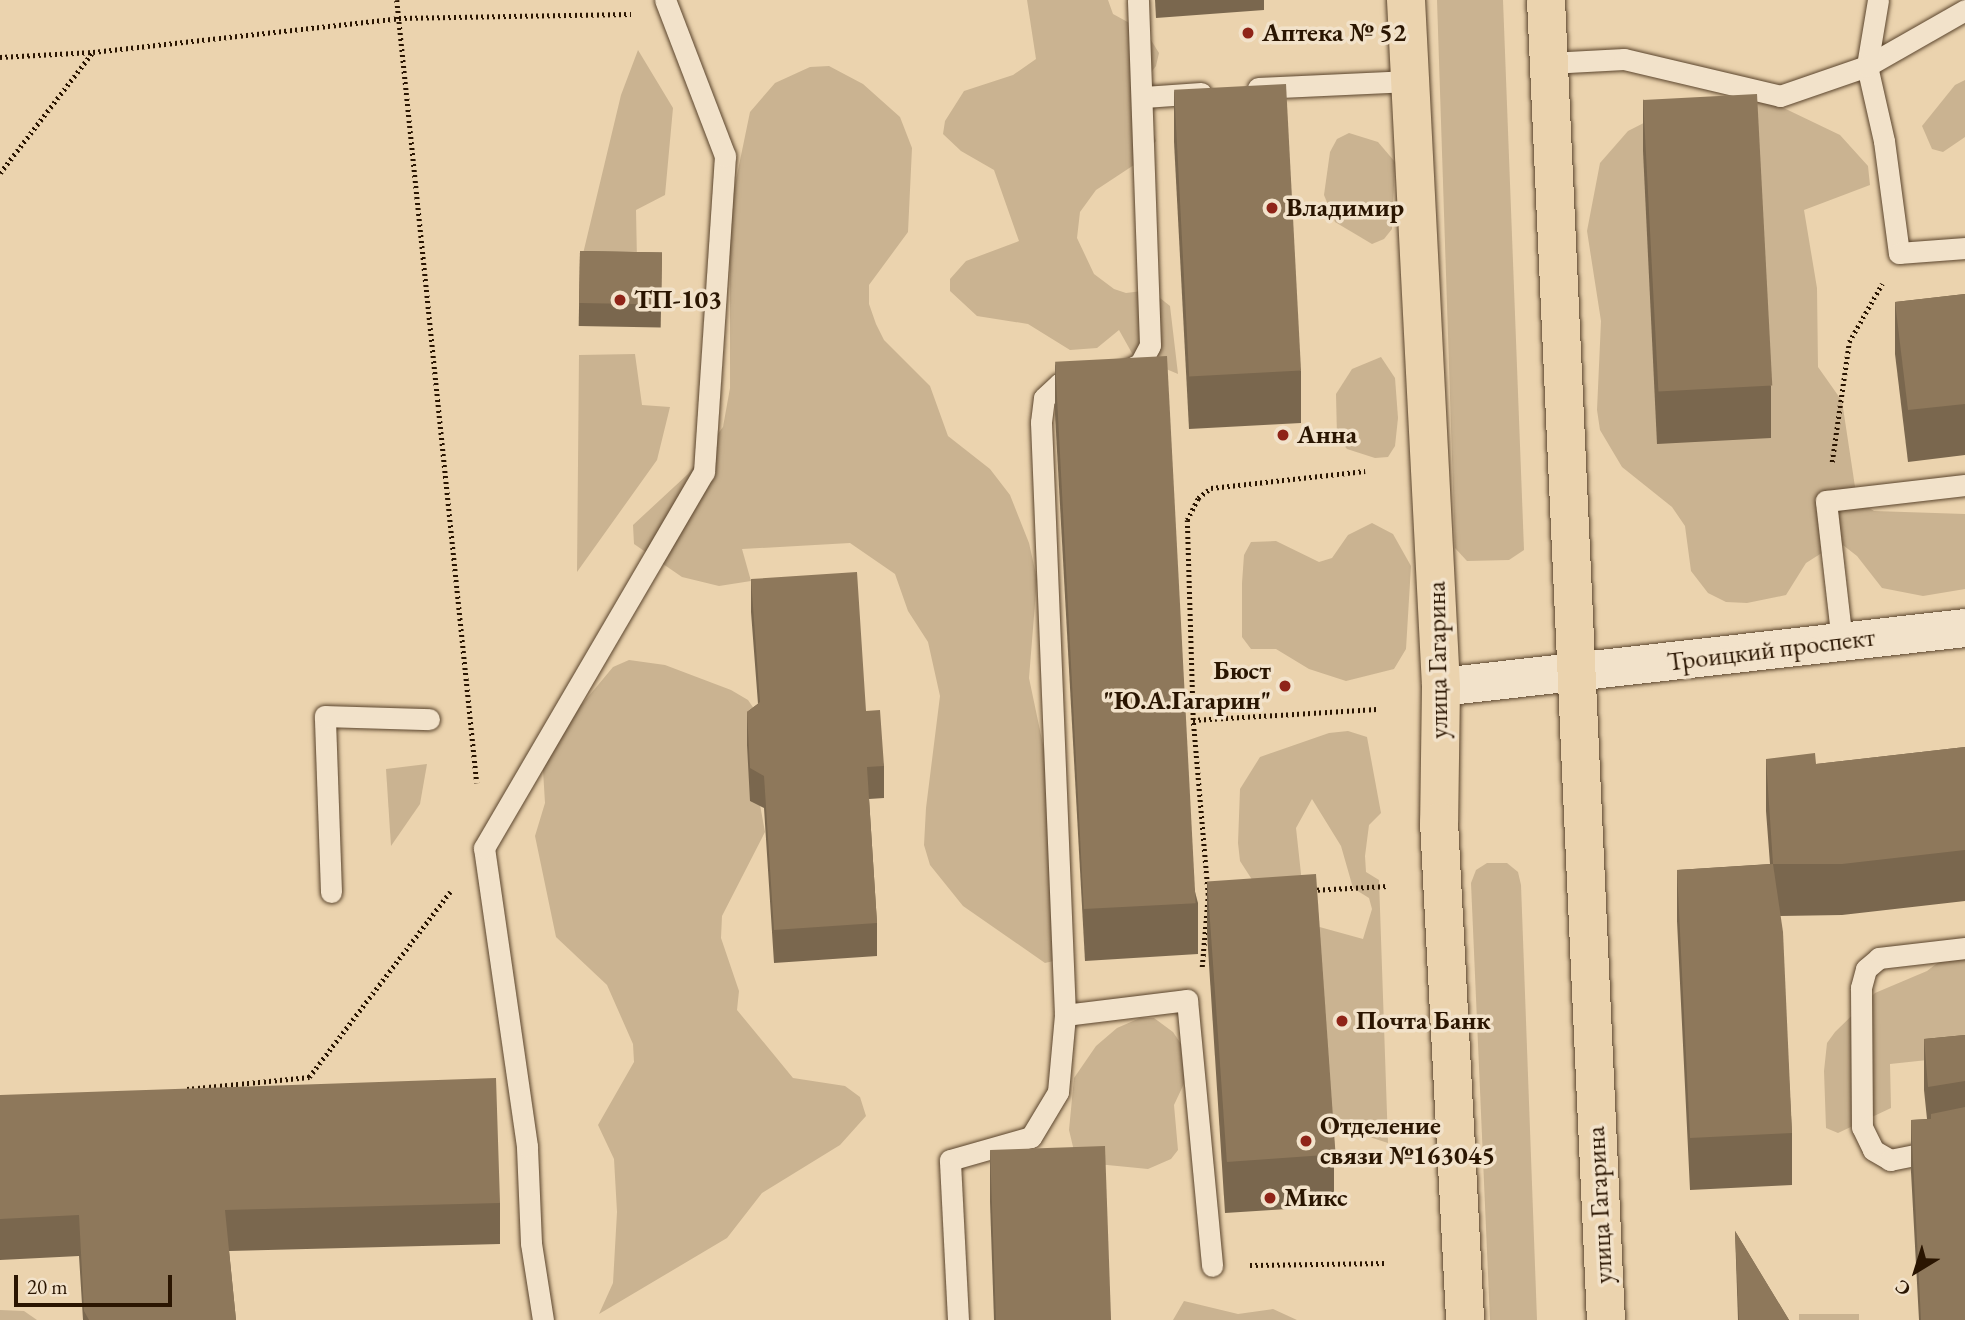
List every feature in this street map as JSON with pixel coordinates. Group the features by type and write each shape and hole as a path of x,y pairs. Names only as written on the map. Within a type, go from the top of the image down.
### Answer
{"main road":[{"name":"улица Гагарина","path":"1406,0 1441,687 1439,822 1465,1320"},
{"name":"улица Гагарина","path":"1546,0 1606,1320"},
{"name":"Троицкий проспект","path":"1441,687 1965,628"}],"lane":[{"path":"958,1320 950,1160 1031,1137 1058,1092 1065,1014 1041,422 1044,398 1059,384 1114,376 1140,364 1150,345 1144,97 1138,0"},
{"path":"1878,0 1867,66 1884,141 1899,253 1965,248"},
{"path":"538,1316 530,1243 527,1146 484,848 704,472 724,156 668,4"},
{"path":"1549,63 1624,59 1780,96 1867,66 1965,10"},
{"path":"1144,97 1410,81"},
{"path":"1842,642 1826,501 1965,485"},
{"path":"331,892 325,716 429,719"},
{"path":"1965,948 1879,958 1866,969 1860,988 1863,1127 1873,1150 1890,1160 1965,1145"},
{"path":"1065,1014 1187,1000 1212,1266"}],"path":[{"path":"174,1090 309,1077 484,848 397,0"},
{"path":"0,57 93,52 399,18 668,4"},
{"path":"0,173 93,52"},
{"path":"1826,501 1849,342 1899,253"},
{"path":"1187,1000 1198,999 1208,895 1193,720 1187,520 1198,498 1210,488 1365,471"},
{"path":"1193,720 1377,709"},
{"path":"1304,890 1388,886"},
{"path":"1208,895 1221,894"},
{"path":"1212,1266 1385,1263"}],"shaded area":[{"path":"1027,0 1108,0 1113,14 1146,32 1159,53 1156,66 1132,97 1149,118 1156,141 1140,161 1096,190 1080,212 1077,238 1094,274 1114,289 1126,293 1150,290 1170,306 1178,374 1133,355 1119,330 1097,348 1070,350 1028,324 977,316 950,291 950,279 966,261 1019,241 994,170 961,151 943,134 945,121 964,91 1013,75 1036,59"},
{"path":"1437,0 1503,0 1524,550 1509,560 1467,561 1455,548"},
{"path":"638,50 673,108 665,195 636,210 637,260 582,258 621,95"},
{"path":"829,66 863,84 900,117 912,148 908,232 869,285 869,304 876,324 884,340 930,386 948,436 990,469 1010,495 1029,543 1037,579 1029,678 1046,759 1062,959 1045,963 963,906 930,865 924,845 926,808 940,696 928,642 908,611 895,574 850,543 742,549 751,581 719,586 682,577 634,544 633,525 688,474 723,427 730,388 730,209 750,112 775,83 810,67"},
{"path":"1965,80 1965,137 1943,152 1932,149 1922,126 1955,85"},
{"path":"1769,101 1840,135 1868,166 1870,185 1804,210 1817,288 1818,367 1842,401 1857,500 1874,511 1965,514 1965,589 1923,596 1882,588 1857,556 1839,542 1806,563 1786,595 1747,603 1726,602 1708,593 1691,571 1685,526 1672,507 1622,467 1600,430 1597,410 1601,321 1587,231 1600,163 1628,131 1685,102"},
{"path":"1349,133 1378,142 1395,162 1392,229 1384,239 1372,244 1335,222 1324,195 1330,152 1337,139"},
{"path":"635,354 642,405 670,407 657,460 577,572 579,355"},
{"path":"1381,357 1395,378 1398,418 1395,446 1388,457 1375,458 1347,449 1337,437 1336,394 1352,369"},
{"path":"1372,523 1393,534 1411,566 1406,649 1394,669 1346,681 1309,669 1276,649 1251,649 1242,637 1242,583 1244,555 1251,542 1276,541 1319,562 1332,558 1348,535"},
{"path":"629,660 665,665 731,690 748,700 759,716 758,794 765,832 722,916 721,938 739,991 737,1010 793,1078 845,1086 860,1097 866,1116 840,1145 762,1193 727,1238 599,1314 613,1283 617,1212 614,1159 598,1125 634,1062 633,1044 607,985 556,937 535,836 545,803 543,770 570,711 583,703 613,667"},
{"path":"1348,731 1367,737 1381,813 1369,825 1365,856 1366,872 1379,880 1388,1143 1329,1124 1316,926 1363,939 1372,909 1369,898 1353,888 1341,846 1312,799 1296,828 1302,883 1260,892 1240,861 1238,843 1240,789 1260,757 1329,733"},
{"path":"427,764 420,804 391,846 386,769"},
{"path":"1487,863 1507,863 1518,872 1521,885 1537,1320 1490,1320 1471,883 1476,870"},
{"path":"1965,942 1965,1056 1890,1064 1891,1108 1838,1133 1826,1128 1824,1071 1827,1043 1835,1032 1875,993 1927,971"},
{"path":"1140,1018 1154,1018 1173,1032 1187,1053 1188,1075 1174,1105 1178,1150 1171,1159 1148,1169 1097,1164 1074,1151 1069,1130 1074,1078 1096,1046 1117,1028"},
{"path":"1184,1301 1238,1314 1273,1309 1297,1320 1173,1320"},
{"path":"0,1310 24,1311 37,1320 0,1320"},
{"path":"1799,1314 1859,1314 1859,1320 1799,1320"}],"building":[{"path":"1286,84 1301,371 1189,376 1174,90"},
{"path":"1757,94 1772,386 1658,392 1643,100"},
{"path":"580,251 662,252 661,304 579,303"},
{"path":"1965,294 1965,404 1908,410 1895,302"},
{"path":"1167,356 1196,903 1084,909 1055,362"},
{"path":"857,572 866,711 880,710 884,766 867,767 877,923 774,930 764,776 750,768 747,712 760,702 751,579"},
{"path":"1965,747 1965,850 1842,864 1773,864 1766,759 1815,753 1816,764"},
{"path":"1773,864 1783,932 1792,1133 1690,1138 1677,870"},
{"path":"1316,874 1336,1154 1227,1162 1207,882"},
{"path":"1965,1035 1965,1081 1928,1087 1924,1039"},
{"path":"496,1078 500,1203 225,1210 236,1320 89,1320 84,1311 79,1215 0,1219 0,1095"},
{"path":"1965,1107 1965,1320 1921,1320 1911,1120 1931,1119 1931,1114"},
{"path":"1105,1146 1111,1320 996,1320 990,1150"},
{"path":"1735,1231 1789,1320 1739,1320"}],"place":[{"name":"Аптека № 52","path":"1248,33"},
{"name":"Владимир","path":"1272,208"},
{"name":"ТП-103","path":"620,300"},
{"name":"Анна","path":"1283,435"},
{"name":"Бюст \"Ю.А.Гагарин\"","path":"1285,686"},
{"name":"Почта Банк","path":"1342,1021"},
{"name":"Отделение связи №163045","path":"1306,1141"},
{"name":"Микс","path":"1270,1198"}]}
